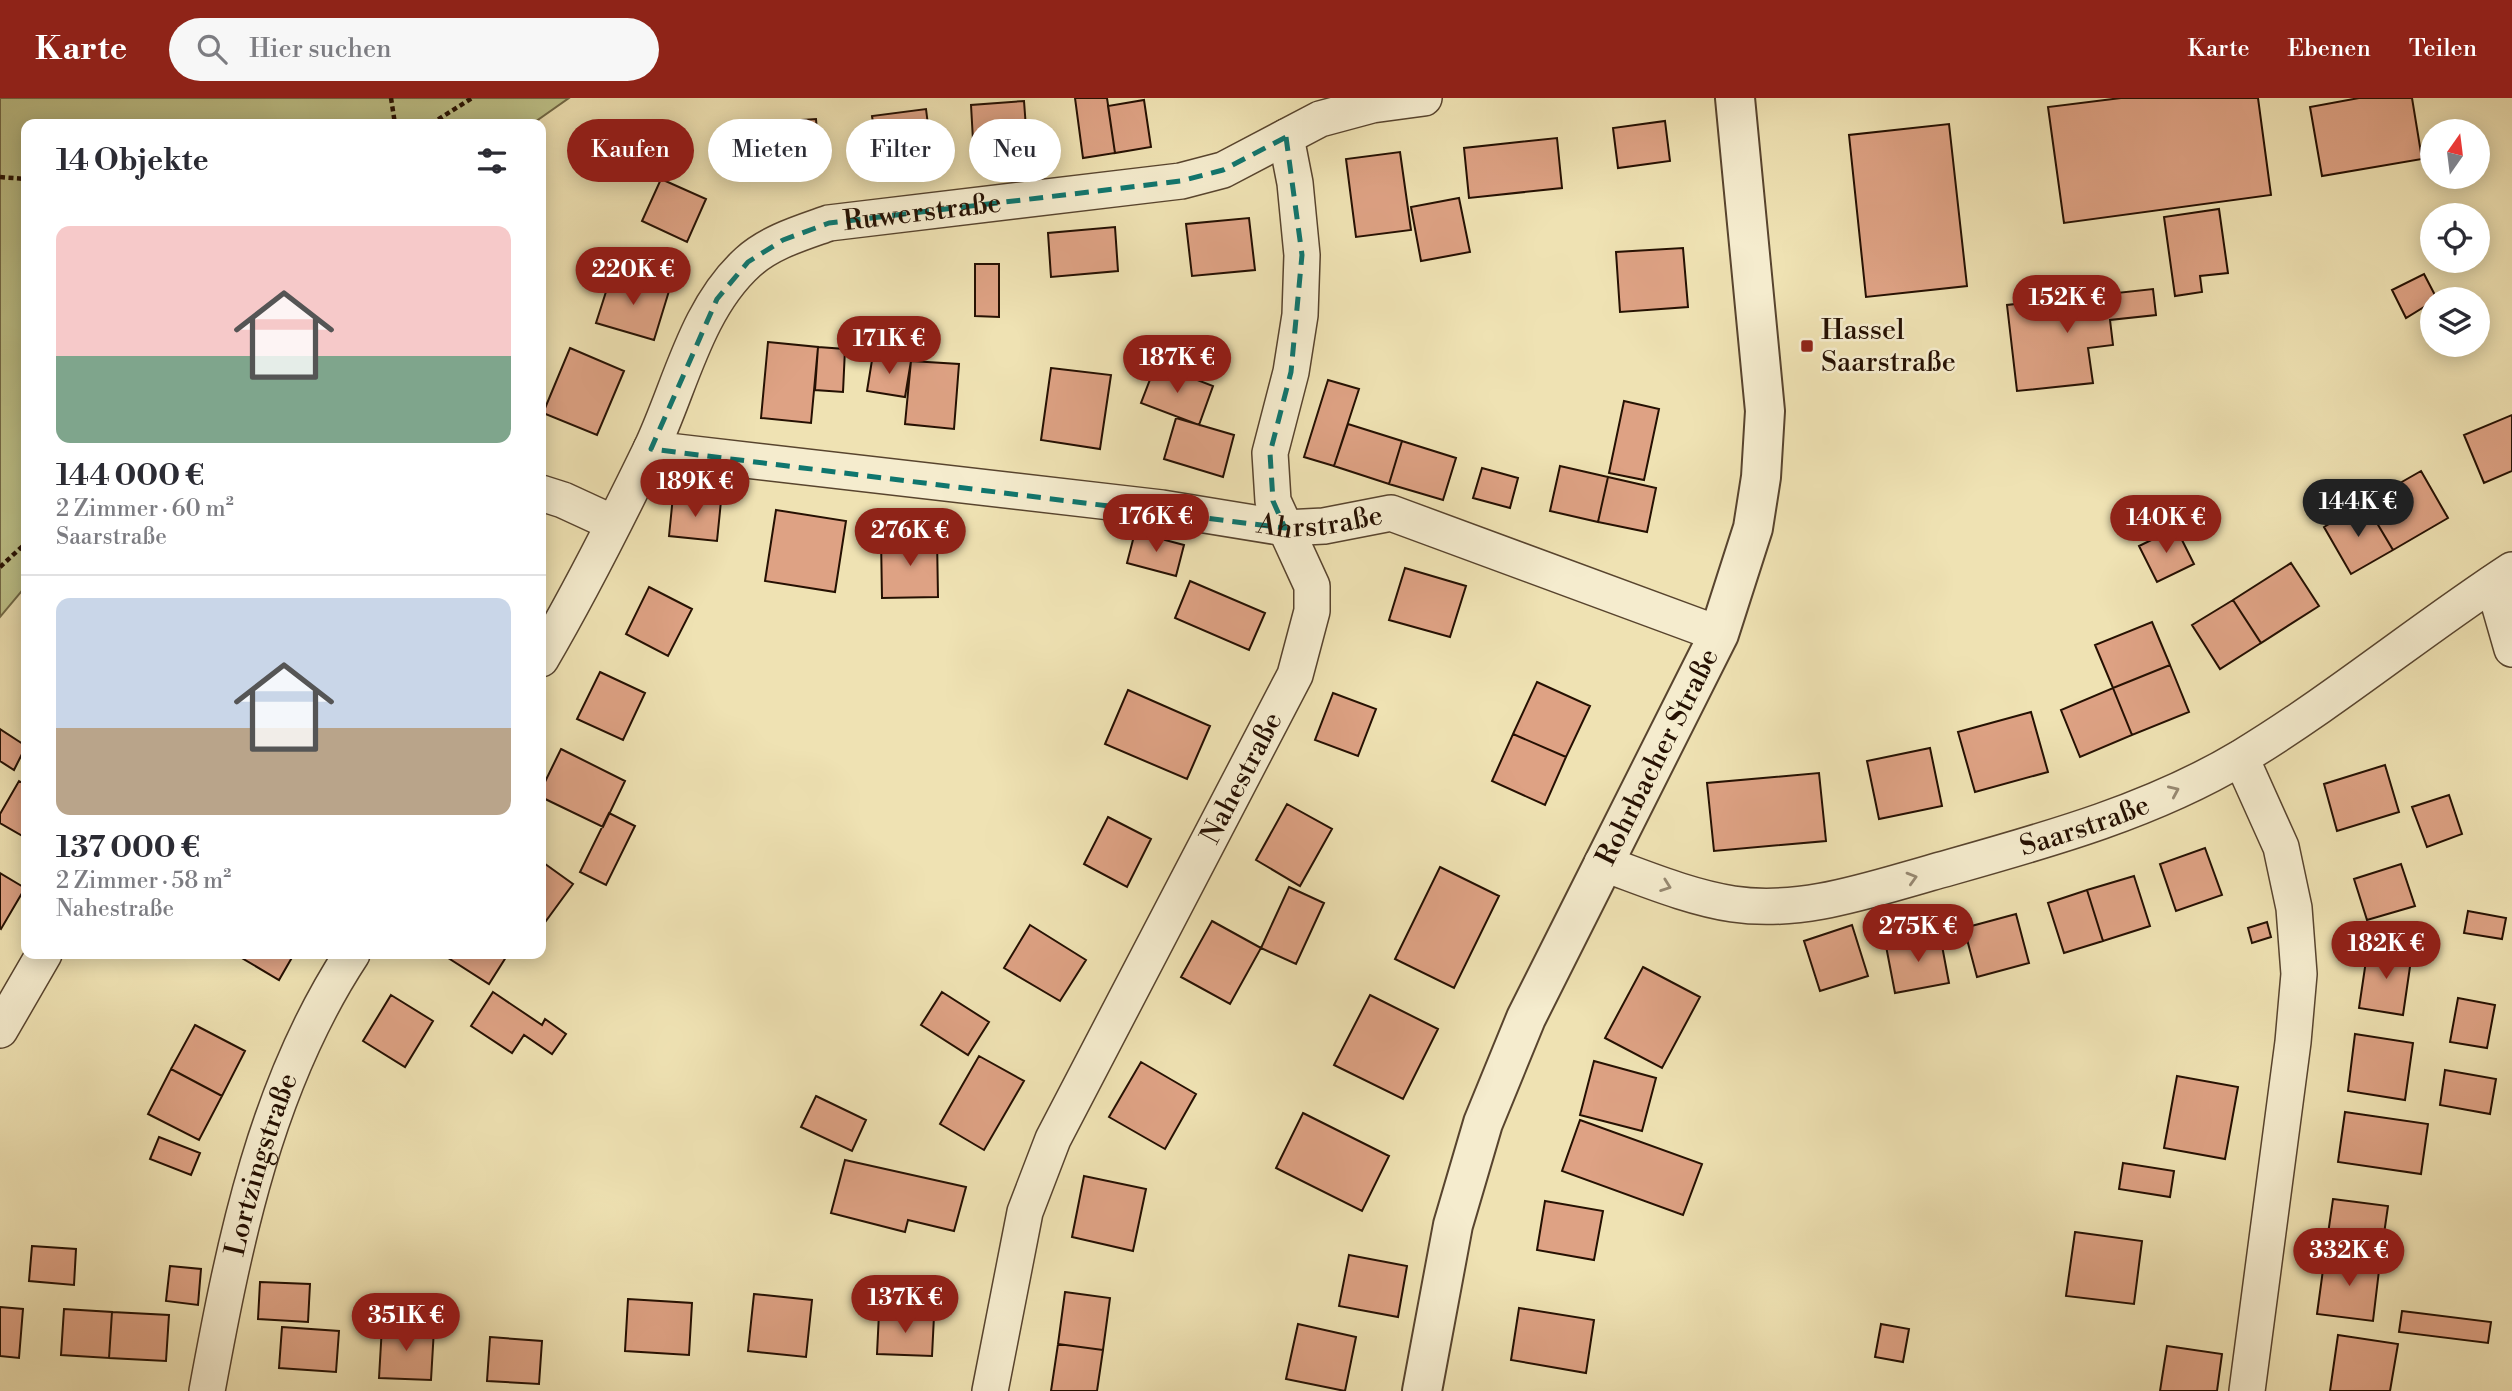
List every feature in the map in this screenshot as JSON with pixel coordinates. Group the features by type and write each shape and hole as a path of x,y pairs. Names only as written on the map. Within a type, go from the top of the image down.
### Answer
{"street":[{"name":"Ruwerstraße","path":"613,523 651,449 679,379 717,299 748,262 783,240 829,223 1181,181 1223,170 1320,119 1373,105 1424,98"},
{"name":"Rohrbacher Straße","path":"1422,1391 1453,1225 1483,1123 1526,1018 1719,634 1753,528 1761,477 1765,411 1735,98"},
{"name":"Nahestraße","path":"990,1391 1025,1212 1053,1139 1295,675 1312,611 1312,586 1273,500 1270,453 1291,372 1300,316 1302,256 1295,183 1286,137"},
{"name":"Ahrstraße","path":"651,449 1162,508 1286,528 1324,526 1391,513 1719,634"},
{"path":"546,495 613,523 546,650"},
{"path":"2502,576 2512,649"},
{"name":"Saarstraße","path":"1602,863 1681,891 1733,904 1785,906 1834,900 2026,846 2135,808 2241,758 2502,576"},
{"path":"2241,758 2281,847 2294,908 2299,974 2293,1042 2247,1391"},
{"path":"0,1030 41,959"},
{"name":"Lortzingstraße","path":"207,1391 231,1260 261,1147 329,989 349,959"}],"path":[{"path":"391,98 394,119"},
{"path":"439,119 472,98"},
{"path":"0,177 21,179"},
{"path":"0,567 21,548"}],"highlighted area":[{"path":"1286,137 1302,255 1291,372 1270,453 1273,501 1285,528 651,449 717,299 748,262 783,240 829,223 1181,181 1223,170"}],"green space":[{"path":"0,98 569,98 539,119 21,119 21,592 0,617"}],"building":[{"path":"1075,98 1107,98 1115,153 1083,158"},
{"path":"2121,98 2258,98 2271,195 2064,223 2048,107"},
{"path":"2359,98 2412,98 2420,159 2322,176 2310,107"},
{"path":"1144,100 1151,147 1115,153 1108,106"},
{"path":"1024,101 1025,119 972,119 971,105"},
{"path":"926,109 927,119 872,119 872,116"},
{"path":"1665,121 1670,161 1618,168 1613,128"},
{"path":"1949,124 1967,286 1866,297 1849,135"},
{"path":"1557,138 1562,188 1469,198 1464,148"},
{"path":"1400,152 1411,230 1356,237 1346,159"},
{"path":"660,182 668,182 706,199 687,242 642,221"},
{"path":"1459,198 1470,252 1421,261 1411,207"},
{"path":"2219,209 2228,273 2200,276 2202,292 2175,296 2164,217"},
{"path":"1249,218 1255,270 1192,276 1186,224"},
{"path":"1115,227 1118,271 1051,277 1048,233"},
{"path":"1683,248 1688,307 1620,312 1616,252"},
{"path":"975,264 999,264 999,317 975,316"},
{"path":"612,273 669,291 654,340 596,323"},
{"path":"2424,274 2431,287 2420,287 2420,309 2406,318 2392,290"},
{"path":"2153,289 2156,315 2110,320 2113,345 2088,348 2093,383 2017,391 2007,305"},
{"path":"768,342 818,347 811,423 761,418"},
{"path":"818,347 845,349 843,392 815,390"},
{"path":"570,348 624,371 597,435 546,414 546,406"},
{"path":"873,354 911,361 905,397 867,391"},
{"path":"911,361 959,364 954,429 905,424"},
{"path":"1156,364 1213,386 1199,425 1141,403"},
{"path":"1051,368 1111,375 1100,449 1041,440"},
{"path":"1328,380 1359,389 1334,466 1304,457"},
{"path":"1624,401 1659,409 1644,480 1609,473"},
{"path":"2512,415 2512,471 2484,483 2464,435"},
{"path":"1176,418 1234,435 1223,477 1164,459"},
{"path":"1348,424 1402,441 1389,484 1334,466"},
{"path":"1402,441 1456,458 1443,500 1389,484"},
{"path":"1560,466 1608,477 1598,522 1550,511"},
{"path":"1482,468 1518,478 1510,508 1473,498"},
{"path":"2421,471 2448,518 2393,550 2365,503"},
{"path":"1608,477 1656,488 1647,532 1598,522"},
{"path":"673,496 721,501 717,541 669,536"},
{"path":"2365,503 2393,550 2351,574 2324,527"},
{"path":"776,510 846,521 835,592 765,581"},
{"path":"2176,528 2194,564 2157,582 2139,546"},
{"path":"1135,532 1184,545 1176,576 1127,563"},
{"path":"937,537 938,597 882,598 881,538"},
{"path":"2291,563 2319,606 2261,643 2233,600"},
{"path":"1405,568 1466,586 1450,637 1389,620"},
{"path":"1190,581 1265,613 1249,650 1175,618"},
{"path":"649,587 692,609 668,656 626,634"},
{"path":"2233,600 2261,643 2220,669 2192,625"},
{"path":"2152,622 2170,665 2113,688 2095,645"},
{"path":"2170,665 2189,712 2132,735 2113,688"},
{"path":"600,672 645,693 623,740 577,719"},
{"path":"1537,682 1590,706 1566,757 1513,734"},
{"path":"2113,688 2132,735 2080,757 2061,710"},
{"path":"1128,690 1210,726 1187,779 1105,744"},
{"path":"1333,693 1376,709 1358,756 1315,740"},
{"path":"2031,712 2048,772 1975,792 1958,732"},
{"path":"0,729 21,743 21,756 14,770 0,761"},
{"path":"1513,734 1566,757 1545,805 1492,781"},
{"path":"1930,748 1942,806 1879,819 1867,761"},
{"path":"561,749 625,781 603,827 546,799 546,780"},
{"path":"2385,765 2399,812 2337,831 2324,784"},
{"path":"1819,773 1826,841 1714,851 1707,783"},
{"path":"19,781 21,782 21,835 0,823 0,814"},
{"path":"2449,795 2462,834 2427,847 2412,807"},
{"path":"1287,804 1332,829 1300,886 1256,860"},
{"path":"609,813 635,826 606,885 580,872"},
{"path":"1108,817 1151,839 1127,887 1084,864"},
{"path":"2205,848 2222,895 2176,911 2160,864"},
{"path":"2401,864 2415,906 2367,920 2354,879"},
{"path":"546,865 573,884 546,921"},
{"path":"1440,867 1499,896 1454,988 1395,959"},
{"path":"0,873 21,886 21,895 0,928"},
{"path":"2134,876 2150,926 2103,941 2087,890"},
{"path":"1289,887 1324,903 1296,964 1261,948"},
{"path":"2087,890 2103,941 2064,953 2048,903"},
{"path":"2468,911 2506,918 2502,939 2464,933"},
{"path":"2016,914 2029,963 1977,977 1964,928"},
{"path":"1212,921 1261,948 1230,1004 1181,977"},
{"path":"2267,922 2271,937 2252,943 2248,928"},
{"path":"1030,925 1086,960 1060,1001 1004,968"},
{"path":"1852,925 1868,976 1820,991 1804,941"},
{"path":"1940,935 1949,983 1895,993 1886,946"},
{"path":"2368,947 2412,953 2403,1015 2359,1008"},
{"path":"243,959 291,959 279,980"},
{"path":"450,959 505,959 489,984"},
{"path":"1643,967 1700,997 1662,1068 1605,1038"},
{"path":"493,992 542,1025 545,1019 566,1034 552,1054 524,1035 512,1053 471,1026"},
{"path":"942,992 989,1022 968,1055 921,1025"},
{"path":"391,995 433,1021 405,1067 363,1041"},
{"path":"1370,995 1438,1029 1403,1099 1334,1065"},
{"path":"2458,998 2495,1005 2487,1048 2450,1042"},
{"path":"195,1025 245,1051 222,1096 171,1069"},
{"path":"2355,1034 2413,1043 2405,1100 2348,1091"},
{"path":"979,1056 1024,1081 984,1150 940,1124"},
{"path":"1594,1061 1656,1078 1642,1131 1580,1115"},
{"path":"1141,1062 1196,1094 1165,1149 1109,1117"},
{"path":"171,1069 222,1096 199,1140 148,1114"},
{"path":"2445,1070 2496,1079 2490,1114 2440,1105"},
{"path":"2177,1076 2238,1087 2225,1159 2164,1148"},
{"path":"816,1096 866,1120 852,1151 801,1127"},
{"path":"2345,1112 2428,1124 2421,1174 2338,1162"},
{"path":"1303,1113 1389,1156 1362,1211 1276,1168"},
{"path":"1580,1120 1702,1164 1683,1215 1562,1171"},
{"path":"159,1137 200,1153 191,1175 150,1159"},
{"path":"845,1160 966,1187 954,1231 908,1220 905,1232 831,1213"},
{"path":"2123,1163 2174,1171 2170,1197 2119,1189"},
{"path":"1084,1176 1146,1189 1133,1251 1072,1237"},
{"path":"2333,1199 2388,1206 2380,1262 2325,1255"},
{"path":"1545,1201 1603,1211 1594,1260 1537,1250"},
{"path":"2075,1232 2142,1241 2134,1304 2066,1296"},
{"path":"32,1246 76,1249 74,1285 29,1281"},
{"path":"1349,1255 1407,1266 1398,1317 1339,1306"},
{"path":"2325,1255 2380,1262 2373,1321 2317,1314"},
{"path":"170,1266 201,1269 198,1305 166,1301"},
{"path":"260,1282 310,1284 308,1322 258,1319"},
{"path":"1065,1292 1110,1298 1103,1350 1058,1344"},
{"path":"754,1294 812,1300 806,1357 748,1351"},
{"path":"628,1299 692,1303 689,1355 625,1351"},
{"path":"0,1307 23,1309 19,1358 0,1356"},
{"path":"1519,1308 1594,1320 1586,1373 1511,1360"},
{"path":"64,1309 112,1312 109,1358 61,1355"},
{"path":"2402,1311 2491,1322 2488,1343 2399,1332"},
{"path":"112,1312 169,1315 166,1361 109,1358"},
{"path":"879,1313 934,1316 932,1356 877,1354"},
{"path":"1298,1324 1356,1337 1345,1391 1286,1379"},
{"path":"1881,1324 1909,1329 1903,1362 1875,1357"},
{"path":"382,1326 434,1329 431,1380 379,1378"},
{"path":"282,1327 339,1331 336,1372 279,1368"},
{"path":"2338,1335 2398,1344 2390,1391 2330,1391"},
{"path":"490,1337 542,1341 539,1384 487,1381"},
{"path":"1058,1344 1103,1350 1097,1391 1051,1391"},
{"path":"2167,1346 2222,1354 2217,1391 2160,1391"}],"place":[{"name":"Hassel Saarstraße","path":"1807,346"}]}
